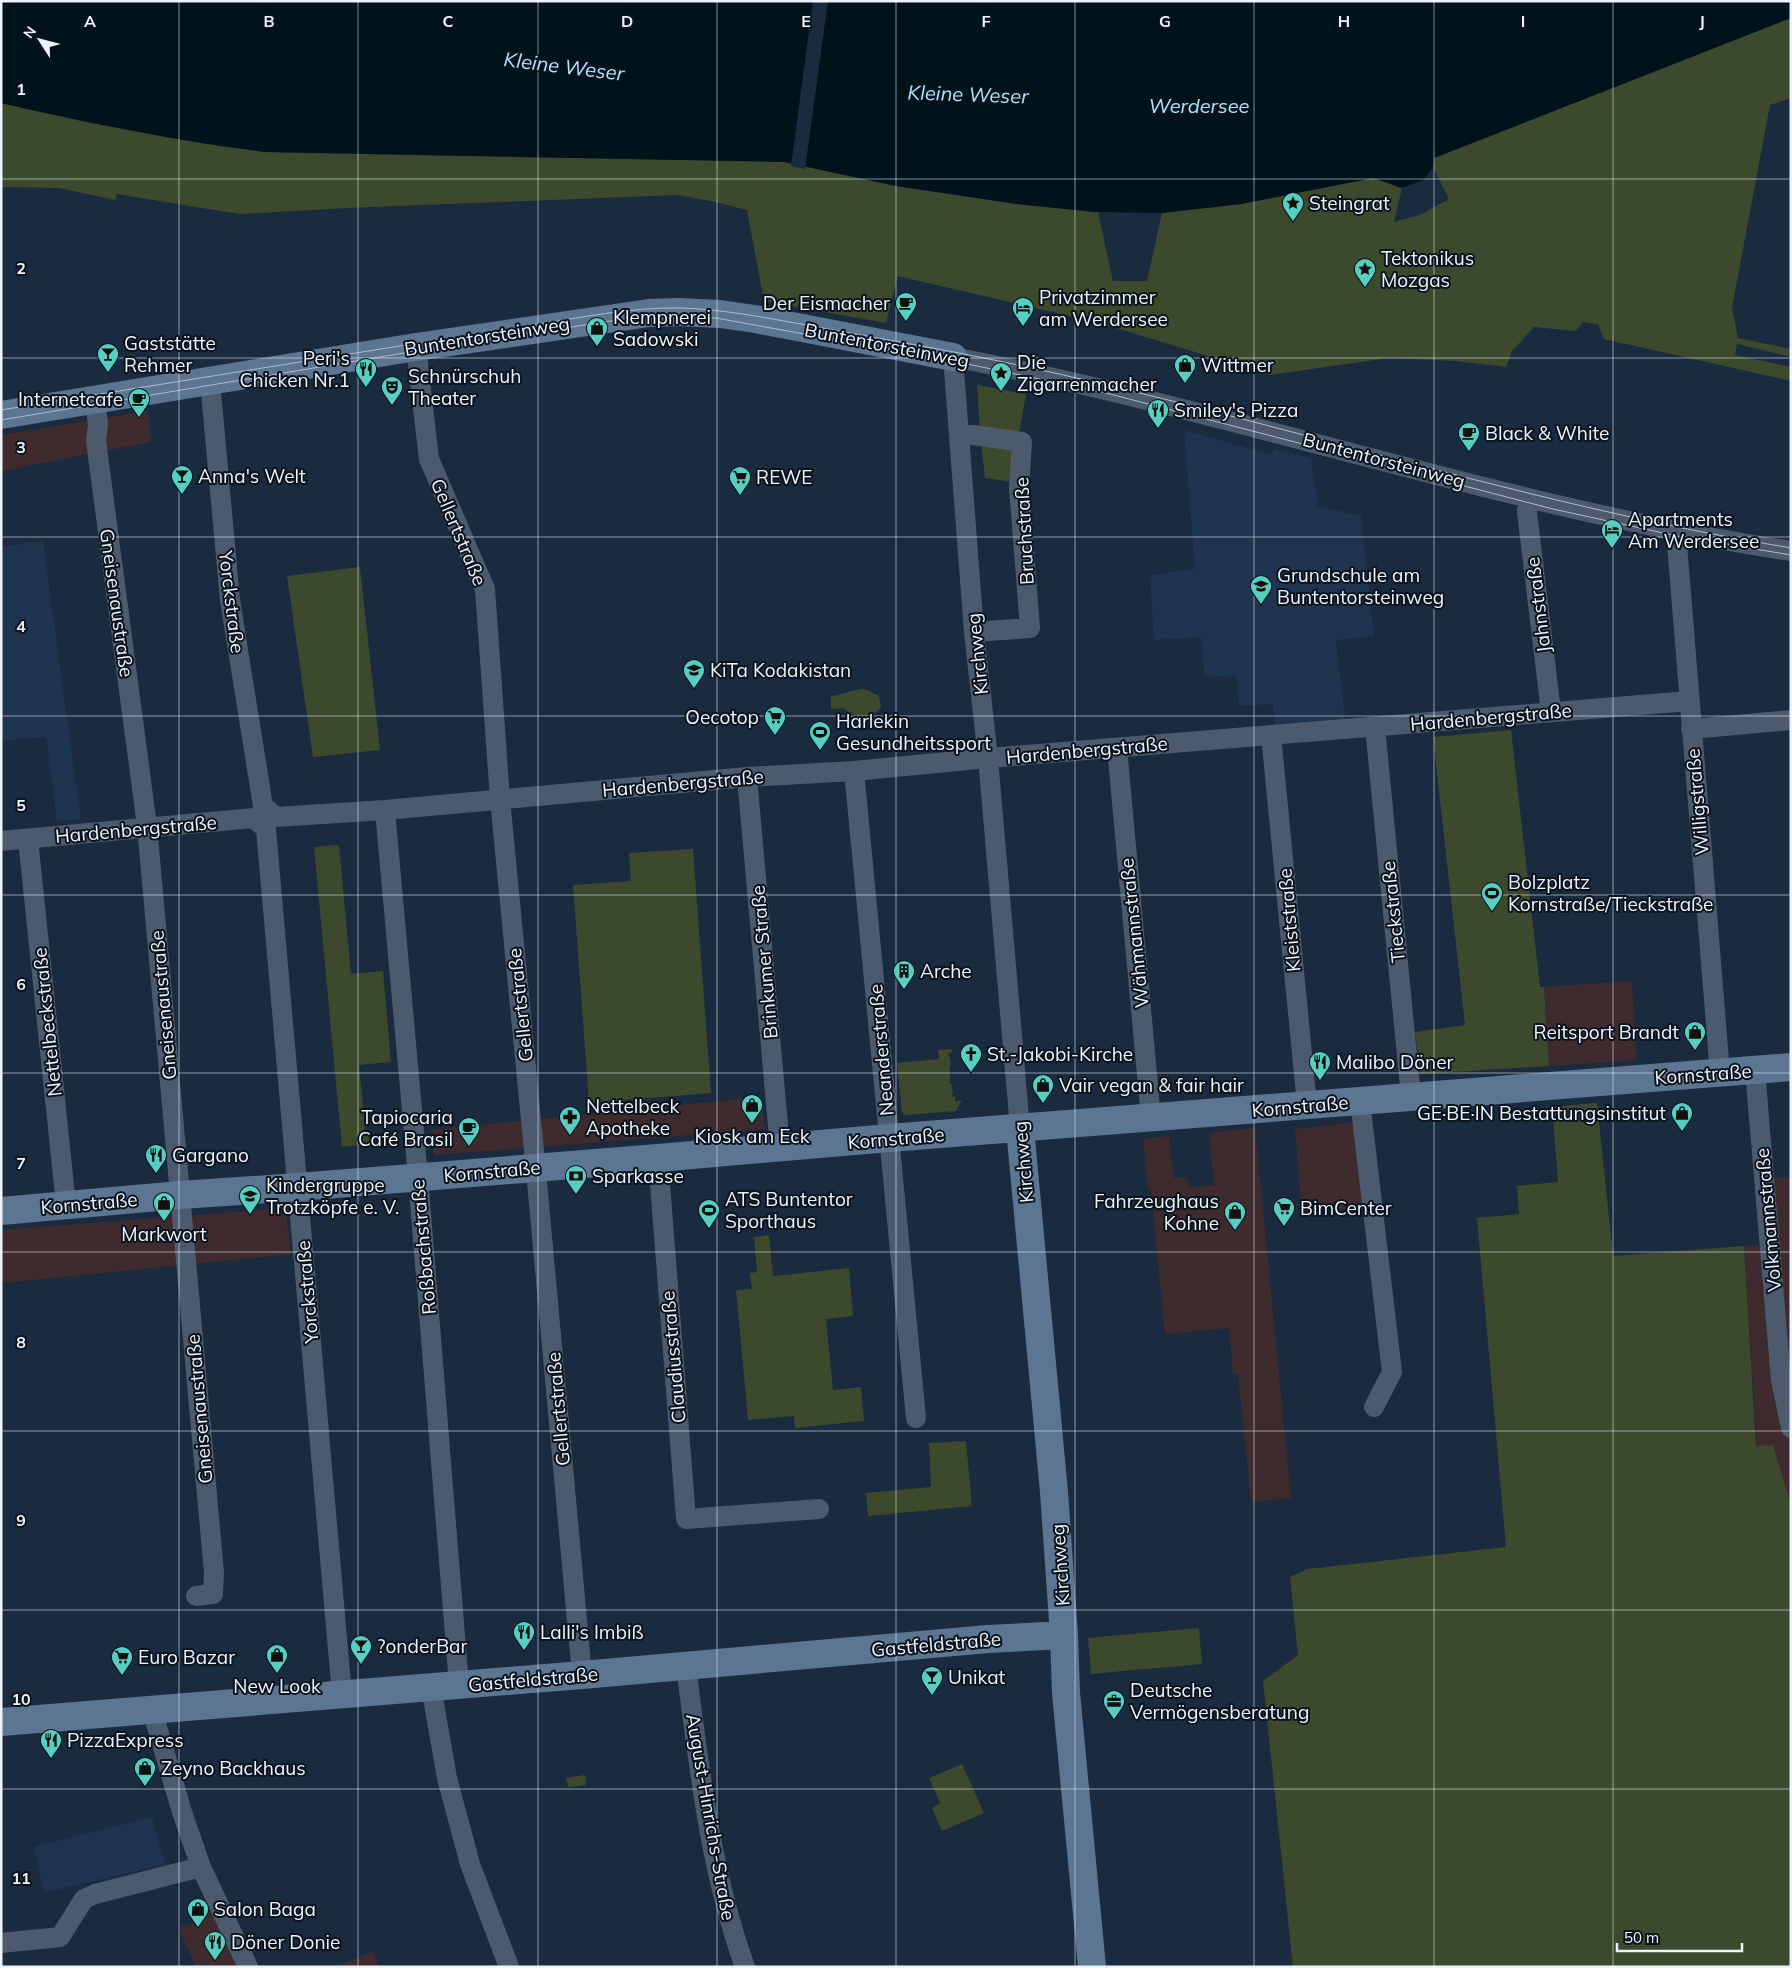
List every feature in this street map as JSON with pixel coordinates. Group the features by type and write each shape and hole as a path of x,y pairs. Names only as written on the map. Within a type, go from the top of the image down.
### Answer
{"street":[{"name":"Buntentorsteinweg","path":"1,415 618,316 678,312 720,314 953,357 1107,389 1529,498 1676,532 1791,552"},
{"name":"Gellertstraße","path":"416,347 429,459 485,589 500,799 536,1167 582,1675"},
{"name":"Kirchweg","path":"953,357 974,632 988,758 1054,1492 1066,1693 1092,1967"},
{"name":"Yorckstraße","path":"210,381 230,600 263,806 271,823 298,1188 342,1695"},
{"name":"Gneisenaustraße","path":"95,401 98,424 96,441 147,826 214,1573 212,1594 196,1596"},
{"name":"Bruchstraße","path":"959,433 1022,442 1020,488 1030,628 974,632"},
{"name":"Jahnstraße","path":"1529,498 1527,512 1551,712"},
{"name":"Willigstraße","path":"1676,532 1720,1073"},
{"name":"Hardenbergstraße","path":"1,841 147,826 254,818 271,823 385,810 747,777 854,771 988,758 1689,701"},
{"path":"1691,729 1791,720"},
{"name":"Tieckstraße","path":"1375,727 1411,1097"},
{"name":"Kleiststraße","path":"1271,735 1307,1105"},
{"name":"Wähmannstraße","path":"1117,748 1151,1118"},
{"name":"Neanderstraße","path":"854,771 916,1418"},
{"name":"Brinkumer Straße","path":"747,777 780,1148"},
{"name":"Roßbachstraße","path":"385,810 418,1177 459,1685"},
{"name":"Nettelbeckstraße","path":"28,839 66,1205"},
{"name":"Kornstraße","path":"1,1211 180,1195 298,1188 889,1138 1791,1067"},
{"name":"Volkmannstraße","path":"1755,1070 1780,1380 1791,1428"},
{"path":"1360,1101 1392,1372 1374,1407"},
{"name":"Claudiusstraße","path":"658,1158 686,1519 819,1508"},
{"name":"Gastfeldstraße","path":"1,1722 582,1675 790,1655 988,1639 1064,1635"},
{"name":"August-Hinrichs-Straße","path":"686,1666 700,1779 717,1870 734,1936 745,1967"},
{"path":"431,1687 447,1778 468,1855 509,1967"},
{"path":"152,1710 182,1812 201,1866 248,1967"},
{"path":"1,1943 60,1937 84,1899 95,1894 201,1866"}],"shaded area":[{"path":"148,411 151,442 1,471 1,435"},
{"name":"Grundschule am Buntentorsteinweg","path":"1184,430 1272,455 1274,449 1311,458 1318,506 1361,516 1374,636 1336,640 1345,721 1275,726 1273,704 1239,706 1236,675 1205,677 1201,637 1154,640 1150,575 1195,569"},
{"path":"43,541 81,819 57,821 46,737 1,741 1,547"},
{"path":"1632,981 1637,1060 1549,1066 1544,987"},
{"path":"761,1097 765,1129 434,1155 431,1130"},
{"path":"1356,1122 1365,1208 1302,1212 1295,1129"},
{"path":"1255,1128 1291,1498 1251,1502 1238,1374 1233,1374 1229,1328 1165,1334 1151,1190 1148,1190 1143,1139 1169,1136 1174,1178 1187,1177 1189,1187 1214,1185 1209,1133"},
{"path":"1791,1177 1791,1505 1773,1445 1757,1447 1744,1246 1760,1245 1755,1179"},
{"path":"285,1208 291,1254 1,1283 1,1230"},
{"path":"152,1817 165,1864 44,1893 34,1847"},
{"path":"224,1908 252,1967 196,1967 179,1929 182,1928 181,1926 195,1923 194,1919"},
{"path":"373,1951 379,1967 335,1967"}],"green space":[{"path":"1791,18 1791,98 1770,105 1732,308 1738,338 1791,349 1791,357 1737,344 1735,355 1791,367 1791,381 1604,339 1598,324 1583,322 1576,331 1534,327 1512,351 1506,367 1455,361 1388,358 1270,375 1100,323 898,276 886,323 764,301 747,210 677,195 239,214 117,194 115,200 59,188 1,187 1,103 90,123 265,152 784,162 896,186 1017,204 1098,212 1113,281 1147,281 1162,213 1241,204 1374,178 1402,188 1394,222 1420,215 1449,199 1433,168 1434,158"},
{"path":"977,385 1026,394 1019,434 980,429"},
{"path":"981,442 1015,446 1012,482 985,478"},
{"path":"360,567 380,750 313,757 287,576"},
{"path":"865,689 879,696 881,707 873,714 858,716 843,708 831,709 831,696"},
{"path":"1511,730 1540,987 1544,987 1549,1066 1420,1074 1415,1032 1465,1025 1433,737"},
{"path":"339,845 351,974 383,971 391,1062 359,1065 366,1136 369,1136 370,1144 342,1147 314,847"},
{"path":"693,849 711,1093 589,1103 573,885 631,881 629,853"},
{"path":"951,1049 953,1051 948,1055 951,1066 949,1067 950,1084 952,1084 953,1093 951,1095 955,1096 955,1102 962,1100 956,1111 905,1115 902,1112 897,1063 939,1059 938,1050"},
{"path":"1597,1103 1613,1256 1744,1246 1756,1446 1773,1445 1791,1505 1791,1967 1293,1967 1263,1681 1298,1655 1290,1577 1308,1569 1506,1547 1477,1218 1519,1214 1517,1186 1558,1182 1552,1107"},
{"path":"769,1235 773,1276 849,1268 853,1316 826,1319 833,1390 861,1387 864,1421 795,1428 794,1416 748,1420 736,1290 752,1289 750,1273 757,1272 754,1237"},
{"path":"966,1441 972,1506 868,1516 866,1493 931,1487 929,1443"},
{"path":"1199,1628 1202,1664 1091,1674 1088,1638"},
{"path":"962,1764 984,1813 942,1831 932,1808 940,1803 929,1778"},
{"path":"585,1775 586,1785 568,1787 566,1778"}],"water":[{"path":"1,1 1791,1 1791,18 1434,158 1433,168 1423,180 1402,188 1373,178 1241,204 1162,213 1094,212 1017,204 896,186 784,162 265,152 166,137 1,103"}],"pier":[{"path":"813,1 828,1 805,169 791,166"}],"tram line":[{"path":"532,325 624,311 661,308 695,309 756,316 954,352 1059,374 1164,399 1580,506 1685,529 1791,548"},
{"path":"1,420 416,351 610,321 650,316 716,318 953,361 1106,393 1553,509 1677,536 1791,555"},
{"path":"1,410 443,339"}],"place":[{"name":"Steingrat","path":"1293,222"},
{"name":"Tektonikus Mozgas","path":"1365,288"},
{"name":"Der Eismacher","path":"906,322"},
{"name":"Privatzimmer am Werdersee","path":"1023,327"},
{"name":"Klempnerei Sadowski","path":"597,347"},
{"name":"Gaststätte Rehmer","path":"108,373"},
{"name":"Wittmer","path":"1185,384"},
{"name":"Peri's Chicken Nr.1","path":"366,388"},
{"name":"Die Zigarrenmacher","path":"1001,392"},
{"name":"Schnürschuh Theater","path":"392,406"},
{"name":"Internetcafe","path":"139,418"},
{"name":"Smiley's Pizza","path":"1158,429"},
{"name":"Black & White","path":"1469,452"},
{"name":"Anna's Welt","path":"182,495"},
{"name":"REWE","path":"740,496"},
{"name":"Apartments Am Werdersee","path":"1612,549"},
{"name":"Grundschule am Buntentorsteinweg","path":"1261,605"},
{"name":"KiTa Kodakistan","path":"694,689"},
{"name":"Oecotop","path":"775,736"},
{"name":"Harlekin Gesundheitssport","path":"820,751"},
{"name":"Bolzplatz Kornstraße/Tieckstraße","path":"1492,912"},
{"name":"Arche","path":"904,990"},
{"name":"Reitsport Brandt","path":"1695,1051"},
{"name":"St.-Jakobi-Kirche","path":"971,1073"},
{"name":"Malibo Döner","path":"1320,1081"},
{"name":"Vair vegan & fair hair","path":"1043,1104"},
{"name":"Kiosk am Eck","path":"752,1124"},
{"name":"GE·BE·IN Bestattungsinstitut","path":"1682,1132"},
{"name":"Nettelbeck Apotheke","path":"570,1136"},
{"name":"Tapiocaria Café Brasil","path":"469,1147"},
{"name":"Gargano","path":"156,1174"},
{"name":"Sparkasse","path":"576,1195"},
{"name":"Kindergruppe Trotzköpfe e. V.","path":"250,1215"},
{"name":"Markwort","path":"164,1222"},
{"name":"BimCenter","path":"1284,1227"},
{"name":"ATS Buntentor Sporthaus","path":"709,1229"},
{"name":"Fahrzeughaus Kohne","path":"1235,1231"},
{"name":"Lalli's Imbiß","path":"524,1651"},
{"name":"?onderBar","path":"361,1665"},
{"name":"New Look","path":"277,1674"},
{"name":"Euro Bazar","path":"122,1676"},
{"name":"Unikat","path":"932,1696"},
{"name":"Deutsche Vermögensberatung","path":"1114,1720"},
{"name":"PizzaExpress","path":"51,1759"},
{"name":"Zeyno Backhaus","path":"145,1787"},
{"name":"Salon Baga","path":"198,1928"},
{"name":"Döner Donie","path":"215,1961"}],"water label":[{"name":"Kleine Weser","path":"564,66"},
{"name":"Kleine Weser","path":"968,94"},
{"name":"Werdersee","path":"1199,105"}]}
